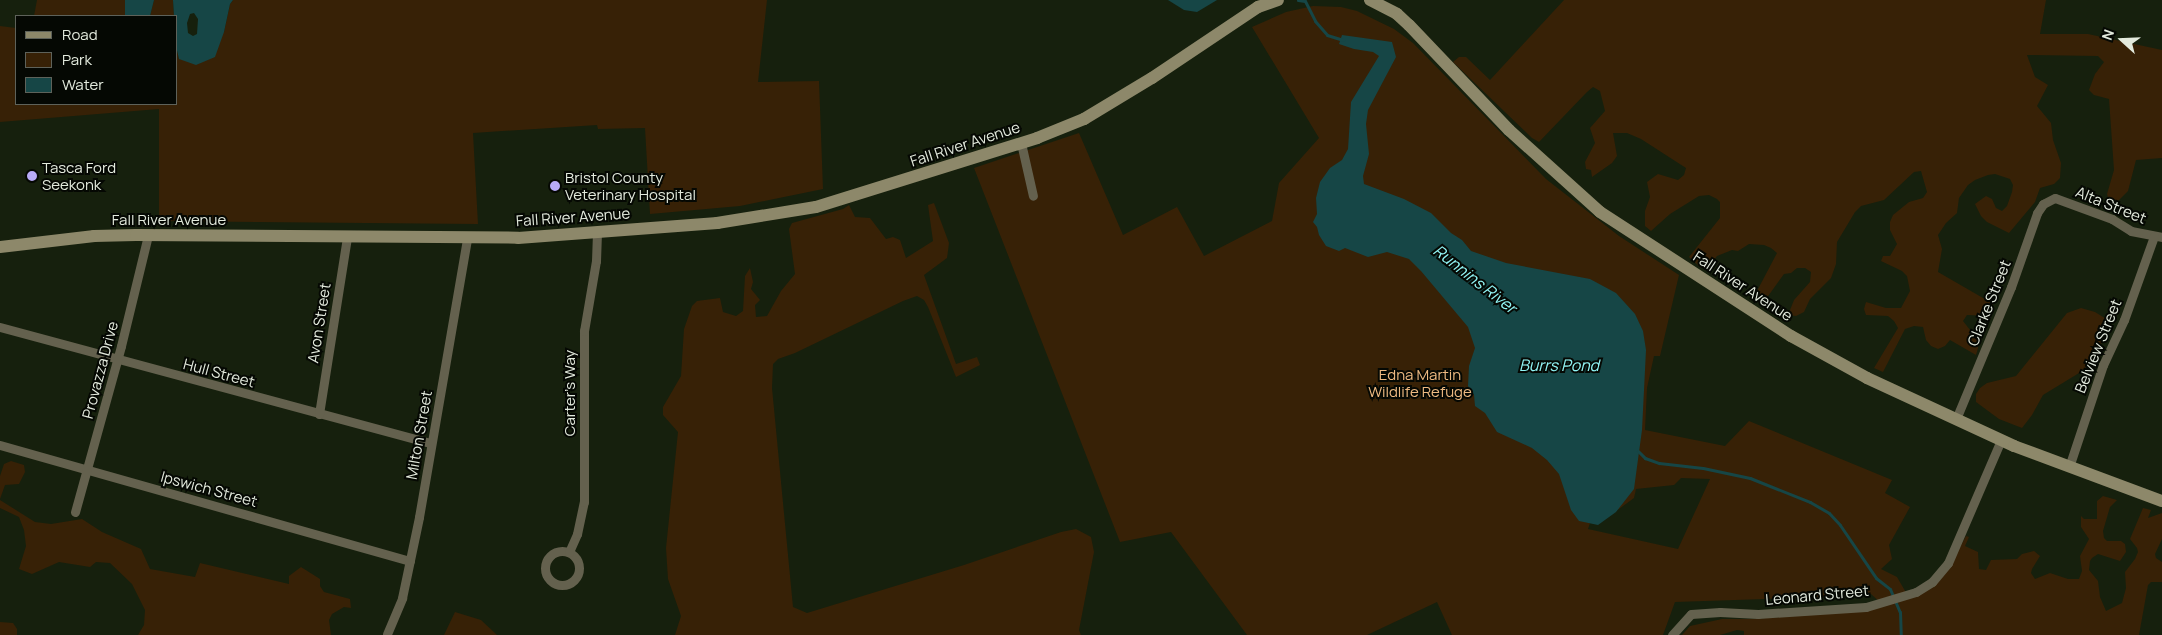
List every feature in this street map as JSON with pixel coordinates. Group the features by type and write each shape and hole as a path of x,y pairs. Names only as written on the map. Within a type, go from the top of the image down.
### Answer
{"main road":[{"name":"Fall River Avenue","path":"0,247 94,236 467,238 597,233 717,223 816,207 1020,143 1084,119 1152,78 1258,7 1278,0"},
{"name":"Fall River Avenue","path":"1370,0 1397,14 1410,24 1509,130 1600,212 1790,336 1867,378 2001,440 2069,467 2162,500"}],"street":[{"path":"1020,143 1033,196"},
{"name":"Alta Street","path":"2050,200 2055,198 2078,205 2112,219 2131,230 2158,236"},
{"name":"Clarke Street","path":"1956,420 2011,287 2037,213 2043,204 2050,200"},
{"name":"Carter's Way","path":"569,552 577,534 584,502 584,339 596,261 597,233"},
{"name":"Provazza Drive","path":"75,512 148,235"},
{"name":"Belview Street","path":"2069,467 2103,365 2124,320 2158,236"},
{"name":"Avon Street","path":"319,414 347,237"},
{"name":"Milton Street","path":"387,634 402,598 410,561 467,238"},
{"name":"Hull Street","path":"0,327 431,443"},
{"name":"Leonard Street","path":"1672,635 1691,614 1720,612 1758,614 1866,606 1916,592 1932,582 1948,563 2001,440"},
{"name":"Ipswich Street","path":"0,445 410,561"}],"green space":[{"path":"37,0 125,0 125,15 34,15"},
{"path":"154,0 173,0 174,15 150,15"},
{"path":"233,0 767,0 758,82 819,81 823,189 740,206 650,214 645,128 598,129 597,125 473,133 478,224 159,221 159,109 0,122 0,26 15,28 15,105 178,105 178,55 179,59 224,32 230,4"},
{"path":"1564,0 2046,0 2040,34 2088,34 2162,50 2162,158 2136,160 2128,191 2117,202 2109,201 2107,194 2114,170 2109,99 2094,95 2089,90 2095,74 2104,62 2098,56 2027,55 2035,77 2048,85 2037,106 2051,123 2053,140 2061,163 2060,178 2054,184 2040,188 2035,202 2009,233 1987,222 1981,216 1975,204 1986,196 1992,199 1996,208 2002,211 2007,206 2012,192 2013,185 2010,179 1995,174 1988,175 1968,185 1959,198 1957,213 1946,223 1938,235 1942,249 1938,272 1983,298 1994,299 1990,316 1967,315 1963,321 1978,340 1976,355 1950,340 1945,346 1938,349 1931,346 1926,340 1923,327 1914,326 1905,329 1883,372 1874,368 1898,328 1888,316 1866,315 1864,309 1866,302 1886,308 1901,308 1910,291 1907,276 1902,271 1881,261 1883,256 1890,256 1897,244 1890,230 1890,222 1893,215 1909,202 1923,198 1927,192 1921,171 1914,172 1884,200 1861,206 1855,212 1837,242 1836,264 1831,278 1810,299 1804,312 1796,316 1788,315 1794,300 1810,282 1811,272 1805,268 1797,268 1791,273 1784,274 1766,299 1758,298 1757,291 1777,253 1771,248 1764,245 1749,244 1738,251 1732,250 1717,256 1708,268 1700,267 1689,257 1720,218 1720,202 1717,199 1709,195 1699,196 1670,214 1651,231 1645,226 1645,211 1650,197 1647,182 1658,174 1678,180 1684,175 1686,168 1641,139 1627,133 1613,133 1617,156 1612,163 1592,177 1591,170 1586,169 1585,162 1595,143 1590,128 1605,111 1600,91 1593,87 1587,92 1539,142 1532,138 1453,62 1459,57 1466,57 1490,80"},
{"name":"Edna Martin Wildlife Refuge","path":"1313,6 1341,7 1357,11 1394,29 1413,43 1546,179 1619,236 1679,275 1660,356 1654,356 1647,388 1645,430 1725,446 1749,421 1892,480 1885,493 1910,507 1889,545 1892,559 1881,569 1897,577 1908,596 1949,568 1966,536 1969,537 1965,546 1978,552 1979,569 1986,570 1991,560 2017,559 2022,554 2034,551 2040,556 2031,573 2035,579 2050,573 2068,579 2079,579 2082,571 2080,556 2089,539 2081,527 2081,516 2084,519 2097,519 2097,501 2103,496 2117,500 2110,507 2103,531 2104,538 2107,541 2121,541 2125,544 2126,552 2120,561 2098,554 2090,561 2089,570 2098,581 2100,597 2106,611 2122,603 2126,588 2125,572 2138,552 2130,539 2143,508 2151,510 2148,518 2162,513 2162,539 2155,554 2156,558 2162,562 2162,582 2151,582 2148,585 2139,635 1744,635 1744,631 1737,630 1720,635 1682,635 1690,626 1722,619 1754,619 1853,611 1882,604 1871,594 1863,592 1861,595 1824,597 1675,602 1663,635 1452,635 1437,602 1367,635 1247,635 1171,532 1120,542 974,168 1079,133 1123,235 1177,207 1204,256 1272,221 1279,183 1319,138 1252,27 1286,12","holes":["1681,478 1710,479 1678,549 1588,529 1590,523 1604,520 1634,498 1636,489 1674,485"]},
{"path":"934,203 949,243 948,251 947,258 924,275 956,364 977,357 980,365 956,377 928,307 924,300 917,296 795,353 778,359 773,364 772,388 793,607 807,613 964,565 1061,532 1076,529 1091,537 1094,552 1079,630 1081,635 675,635 681,616 668,579 666,548 678,432 663,415 663,407 681,376 684,329 692,306 697,301 720,298 723,312 736,316 743,311 745,276 750,268 753,282 751,289 760,300 755,305 756,317 767,316 781,291 795,274 789,229 792,223 843,209 849,205 855,217 870,218 886,239 893,237 900,240 906,258 933,241 928,205"},
{"path":"2081,308 2095,312 2108,320 2109,328 2107,335 2084,370 2043,395 2022,428 1999,419 1976,402 1976,394 1980,388 1987,383 2016,376 2067,313"},
{"path":"11,461 24,465 25,472 19,484 5,485 0,499 0,476 4,464"},
{"path":"0,500 35,522 51,524 82,519 102,532 141,549 150,569 195,577 200,563 289,584 289,576 301,567 320,579 320,586 324,592 350,599 351,608 344,607 332,614 329,620 331,635 138,635 144,625 145,610 132,584 110,563 96,562 90,567 59,562 32,574 19,569 26,546 24,530 19,517 0,508"},
{"path":"455,612 481,620 497,635 444,635"},
{"path":"0,622 13,623 17,629 17,635 0,635"}],"water":[{"path":"125,0 154,0 150,15 125,15"},
{"path":"173,0 233,0 230,4 224,32 215,57 196,65 179,59 178,15 174,15","holes":["194,13 198,19 197,34 193,36 188,33 187,23 190,14"]},
{"path":"1168,0 1217,0 1197,12 1184,10"},
{"name":"Burrs Pond","path":"1342,35 1392,42 1396,57 1368,110 1366,124 1369,154 1363,176 1364,184 1404,199 1431,213 1451,233 1462,240 1471,251 1506,263 1590,279 1616,293 1635,314 1643,331 1646,350 1642,430 1634,489 1616,512 1598,525 1579,521 1571,510 1559,474 1547,460 1532,448 1497,432 1485,413 1475,406 1474,395 1468,386 1469,366 1475,348 1468,327 1421,271 1409,259 1387,252 1368,257 1345,248 1339,251 1326,246 1319,235 1317,227 1313,222 1317,214 1316,198 1320,182 1330,168 1342,160 1348,149 1351,102 1379,56 1373,52 1339,44"}],"waterway":[{"name":"Runnins River","path":"1298,0 1305,1 1315,21 1327,35 1343,40"},
{"name":"Runnins River","path":"1638,451 1645,458 1659,463 1703,468 1750,478 1810,502 1829,513 1840,525 1876,578 1890,589 1900,612 1901,635"}],"place":[{"name":"Tasca Ford Seekonk","path":"32,176"},
{"name":"Bristol County Veterinary Hospital","path":"555,186"}]}
